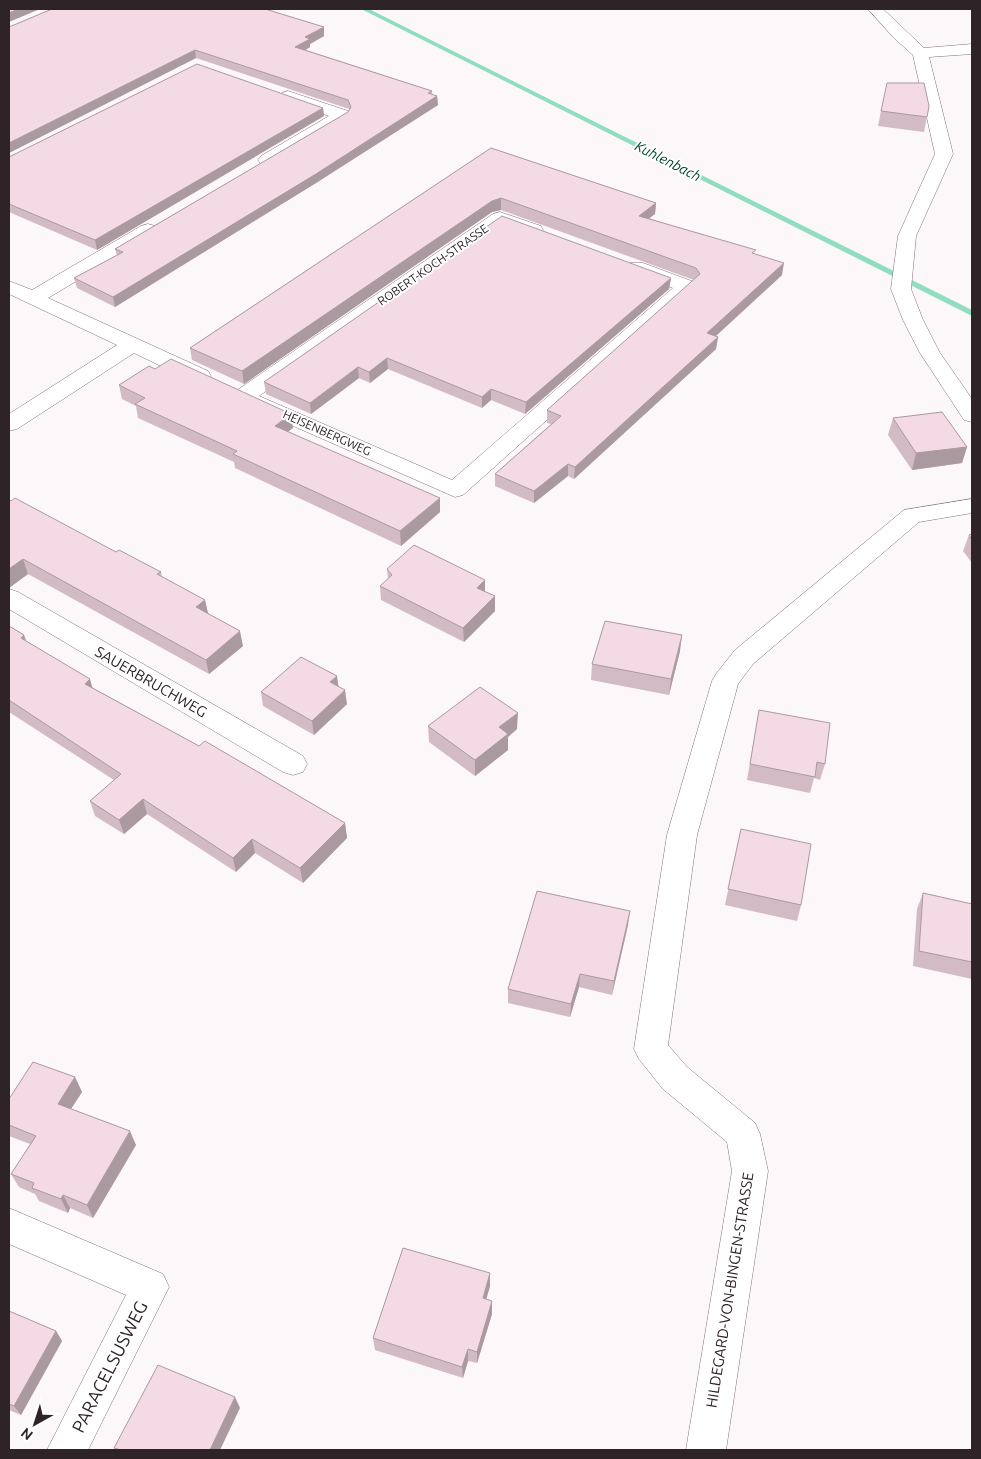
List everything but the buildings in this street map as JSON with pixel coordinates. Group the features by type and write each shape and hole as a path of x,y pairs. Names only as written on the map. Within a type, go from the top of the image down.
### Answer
{"street":[{"path":"875,9 899,35 920,53 944,154 907,236 902,265 901,289 930,353 972,415"},
{"path":"920,53 972,49"},
{"path":"256,166 342,115 269,90"},
{"name":"ROBERT-KOCH-STRASSE","path":"229,389 500,218 556,238"},
{"path":"33,298 162,222"},
{"name":"HEISENBERGWEG","path":"9,288 455,490 687,286 622,262"},
{"path":"9,424 132,345"},
{"name":"HILDEGARD-VON-BINGEN-STRASSE","path":"706,1450 750,1171 743,1134 676,1078 652,1049 682,835 710,733 725,681 744,657 912,514 972,506"},
{"name":"SAUERBRUCHWEG","path":"9,598 293,764"},
{"name":"PARACELSUSWEG","path":"9,1226 150,1287 67,1450"}],"waterway":[{"name":"Kuhlenbach","path":"364,9 972,313"}]}
